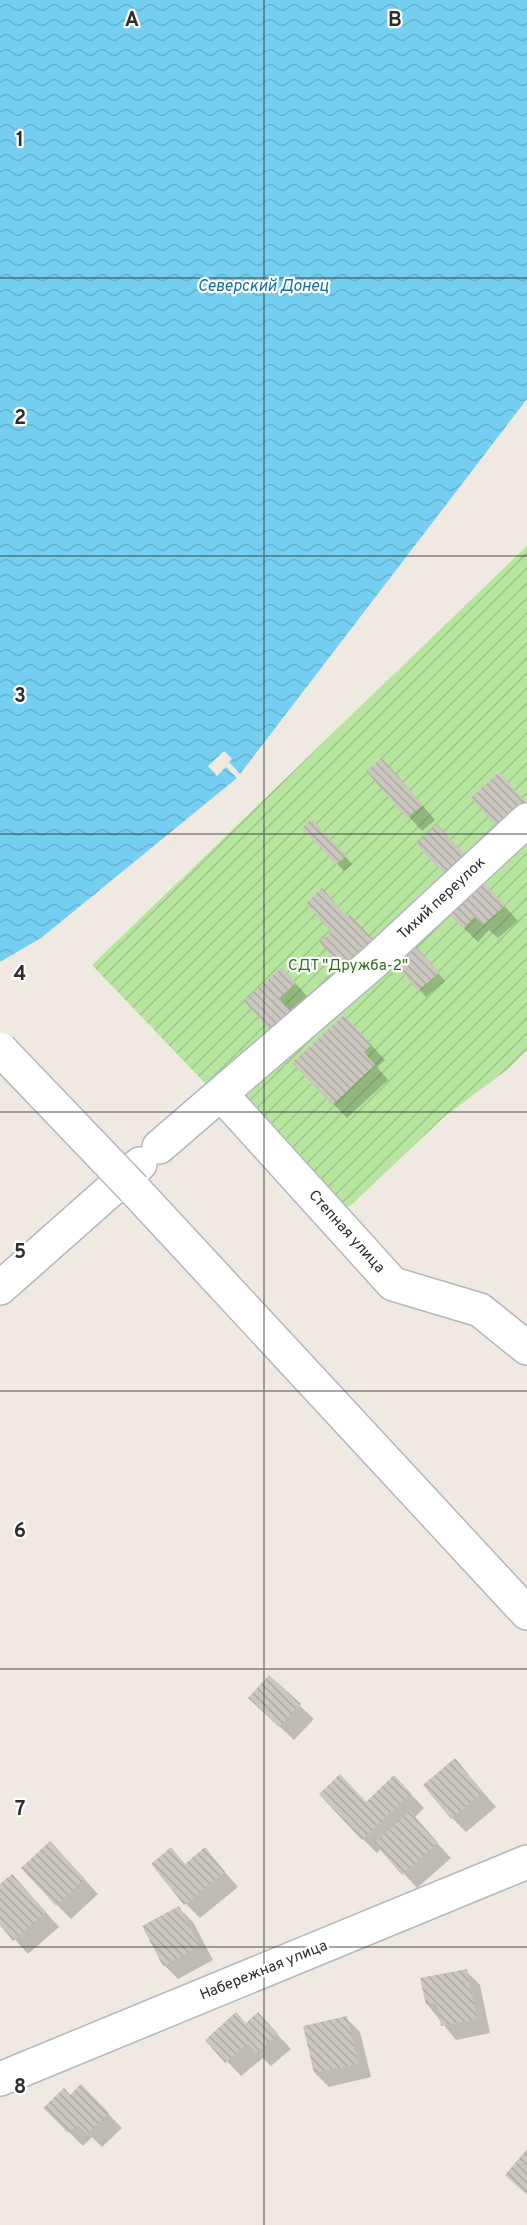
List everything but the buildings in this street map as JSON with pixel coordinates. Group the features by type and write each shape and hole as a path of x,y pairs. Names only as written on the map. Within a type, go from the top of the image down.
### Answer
{"street":[{"name":"Тихий переулок","path":"0,1287 144,1167 221,1094 374,962 527,820"},
{"path":"0,1049 144,1167 527,1613"},
{"name":"Степная улица","path":"221,1094 393,1284 480,1310 527,1348"},
{"name":"Набережная улица","path":"0,2079 527,1862"}],"green space":[{"name":"СДТ \"Дружба-2\"","path":"527,546 527,1050 508,1069 444,1117 351,1205 332,1216 92,965"}],"water":[{"name":"Северский Донец","path":"0,0 527,0 527,399 237,778 41,938 0,962"}],"pier":[{"path":"224,751 232,759 229,762 242,776 239,780 226,767 217,776 208,766"}]}
